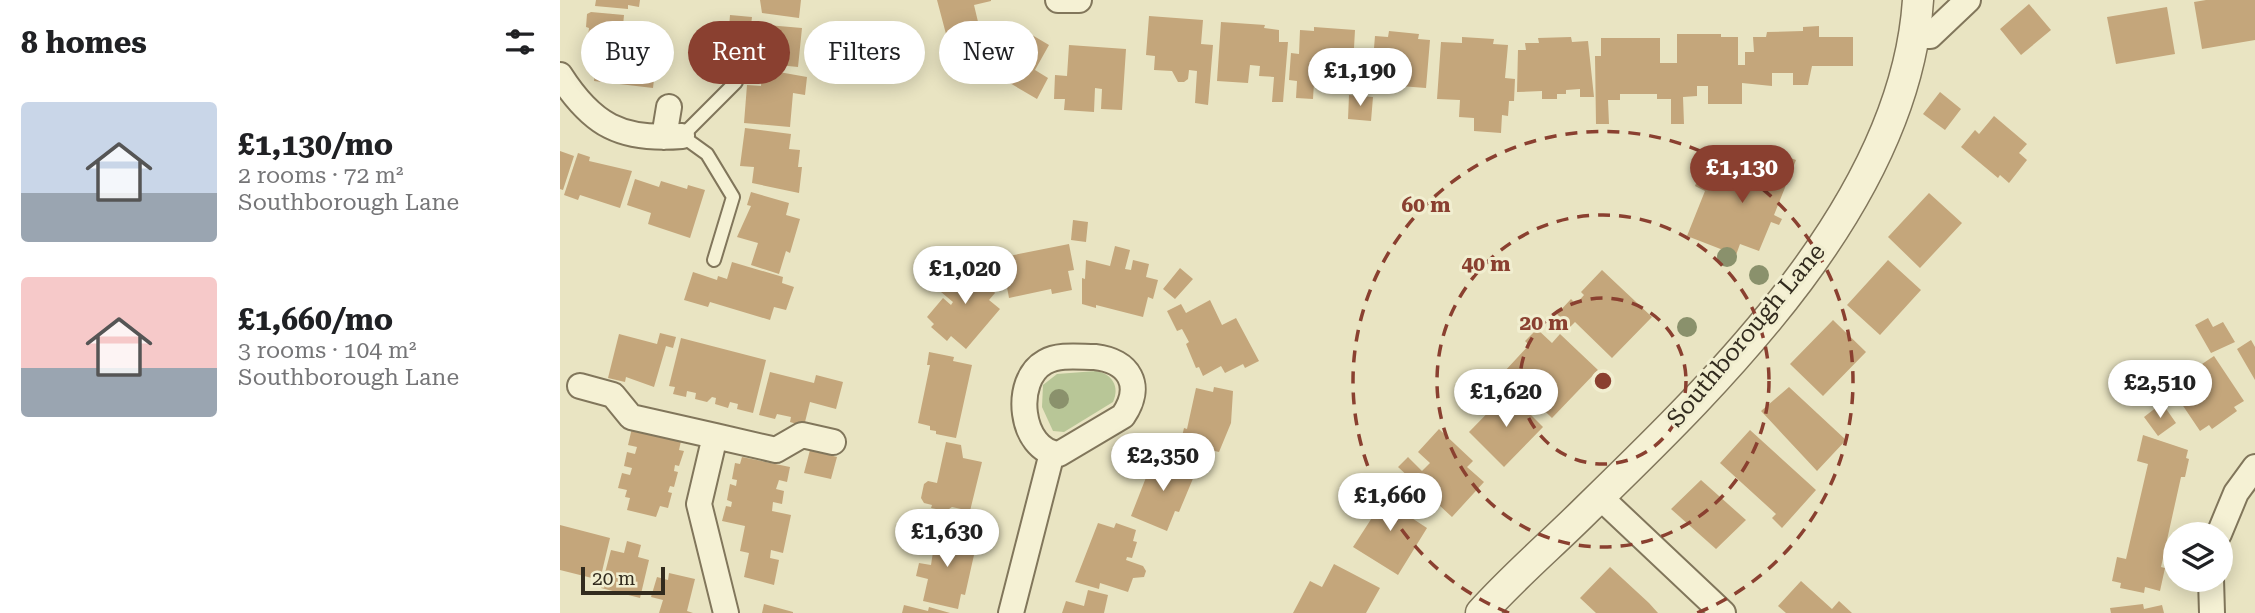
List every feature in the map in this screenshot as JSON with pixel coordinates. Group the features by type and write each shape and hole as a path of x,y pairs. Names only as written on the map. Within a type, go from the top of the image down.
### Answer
{"street":[{"path":"1058,0 1079,0"},
{"name":"Southborough Lane","path":"1481,613 1600,497 1751,336 1805,272 1839,222 1898,100 1915,36 1918,0"},
{"path":"1915,36 1930,36 1968,0"},
{"path":"560,75 579,104 607,126 642,136 673,136 669,107"},
{"path":"1095,357 1117,362 1125,368 1132,381 1133,391 1130,406 1123,415 1059,454 1052,453 1038,444 1031,432 1023,400 1025,386 1036,368 1057,358 1095,357"},
{"path":"580,386 613,395 631,417 776,450 802,435 833,442"},
{"path":"715,436 699,504 726,613"},
{"path":"1011,613 1052,453"},
{"path":"2224,522 2236,493 2255,467"},
{"path":"1600,497 1723,613"},
{"path":"2212,592 2213,613"}],"lane":[{"path":"714,260 733,197 707,154 673,136 734,84"}],"green space":[{"path":"1096,371 1113,382 1116,391 1113,402 1064,432 1053,431 1042,407 1043,385 1057,374"}],"building":[{"path":"596,0 640,0 639,7 628,5 628,9 595,6"},
{"path":"760,0 801,0 799,18 762,13"},
{"path":"937,0 991,0 974,5 978,21 943,21"},
{"path":"2255,0 2255,40 2202,49 2194,2"},
{"path":"2029,4 2051,30 2021,55 2000,29"},
{"path":"2167,7 2175,54 2116,64 2107,17"},
{"path":"591,12 624,15 623,21 586,21 587,14"},
{"path":"730,15 752,17 752,21 730,21"},
{"path":"1149,16 1203,20 1201,44 1213,45 1208,105 1195,103 1197,71 1189,70 1188,79 1178,82 1172,71 1154,70 1155,56 1146,55"},
{"path":"1221,22 1265,25 1264,28 1279,30 1279,42 1288,42 1283,102 1272,102 1274,77 1259,76 1260,66 1250,65 1248,83 1217,81"},
{"path":"1819,26 1819,37 1853,37 1853,66 1812,66 1808,85 1793,85 1793,73 1772,73 1772,86 1742,83 1742,104 1708,104 1708,86 1697,86 1697,96 1683,97 1684,124 1671,124 1671,99 1657,99 1657,94 1620,94 1620,100 1608,100 1609,124 1596,124 1595,56 1601,56 1601,38 1660,38 1660,63 1677,63 1677,34 1721,34 1721,37 1738,37 1738,65 1745,65 1745,52 1754,52 1753,37 1766,37 1767,32 1803,31 1803,27"},
{"path":"790,27 802,28 798,67 790,66"},
{"path":"1314,27 1355,30 1354,48 1364,48 1362,81 1352,80 1352,84 1314,82 1313,99 1296,98 1297,81 1289,80 1291,53 1299,54 1300,30 1314,31"},
{"path":"1389,31 1419,34 1418,39 1430,40 1426,88 1400,86 1400,74 1389,73 1388,86 1371,84 1375,36 1388,37"},
{"path":"1462,37 1494,39 1493,44 1508,45 1505,78 1515,79 1514,101 1509,101 1508,116 1502,115 1501,133 1474,131 1474,118 1459,117 1460,100 1437,99 1441,42 1462,43"},
{"path":"1571,37 1572,42 1588,41 1594,97 1580,97 1580,89 1566,90 1566,94 1557,94 1557,99 1542,99 1542,91 1517,92 1518,50 1526,50 1525,43 1539,43 1538,38"},
{"path":"1038,38 1049,45 1038,65"},
{"path":"1069,45 1126,49 1122,110 1101,109 1102,89 1095,88 1094,112 1064,110 1065,99 1054,99 1055,75 1067,76"},
{"path":"1038,72 1048,78 1037,99 1011,84 1038,84"},
{"path":"790,74 804,76 805,95 793,93 790,127 744,123 747,85 790,84"},
{"path":"619,84 653,84 653,88"},
{"path":"1940,92 1961,109 1945,130 1923,114"},
{"path":"1349,95 1373,97 1371,121 1348,119"},
{"path":"1994,116 2027,144 2019,153 2027,160 2009,183 2000,175 1998,178 1961,147 1975,130 1979,134"},
{"path":"745,128 791,134 789,149 800,150 798,167 802,167 799,193 752,183 754,167 740,166"},
{"path":"560,151 574,156 563,190 560,189"},
{"path":"1771,151 1796,160 1774,215 1782,219 1779,225 1771,222 1759,251 1740,244 1736,255 1687,236 1705,191 1695,186 1699,176 1725,186 1731,170 1750,177 1759,155"},
{"path":"578,153 590,157 589,161 632,171 620,208 580,195 578,200 564,195"},
{"path":"635,179 659,187 661,181 687,189 688,185 705,190 690,238 648,224 651,213 627,205"},
{"path":"751,192 789,203 786,215 800,219 790,253 786,251 779,274 751,265 758,243 737,237 751,206 747,205"},
{"path":"1929,193 1962,223 1920,268 1888,237"},
{"path":"1073,220 1088,222 1086,242 1071,240"},
{"path":"1069,244 1074,270 1068,271 1072,290 1052,294 1051,289 1009,298 1006,282 999,283 994,259"},
{"path":"1115,246 1130,250 1125,269 1131,270 1133,260 1149,264 1146,277 1158,280 1153,299 1148,297 1143,317 1082,304 1082,278 1085,279 1086,260 1110,266"},
{"path":"971,257 995,293 989,300 1000,309 966,349 951,336 947,341 931,327 934,324 927,317 943,298 951,305 953,302 941,292"},
{"path":"1888,260 1921,290 1880,335 1847,305"},
{"path":"732,262 783,277 782,283 794,287 786,310 774,307 770,320 710,302 708,307 684,300 693,272 717,280 718,276 727,279"},
{"path":"1180,268 1193,279 1175,299 1163,289"},
{"path":"1602,270 1652,317 1612,358 1575,322 1570,327 1557,314 1571,299 1576,304 1584,295 1581,292"},
{"path":"1210,300 1222,325 1236,318 1259,361 1245,368 1243,364 1225,373 1221,366 1203,376 1199,367 1196,368 1186,344 1189,342 1182,329 1177,331 1167,311 1181,304 1186,313"},
{"path":"2208,318 2213,327 2223,322 2235,342 2211,353 2195,325"},
{"path":"1833,320 1866,352 1823,396 1790,364"},
{"path":"1537,329 1552,343 1560,334 1598,370 1552,418 1504,372 1529,345 1525,341"},
{"path":"660,333 676,337 673,348 666,346 654,387 626,377 625,382 608,378 619,334 657,344"},
{"path":"681,338 766,360 753,413 737,409 738,404 730,402 728,408 715,404 716,398 712,397 707,402 695,399 696,393 687,391 686,397 673,394 675,387 669,386"},
{"path":"2251,340 2255,347 2255,380 2237,349"},
{"path":"929,352 954,357 953,361 972,365 956,438 936,434 936,431 930,430 930,426 918,423 930,365 927,365"},
{"path":"2214,356 2244,401 2234,407 2237,411 2212,429 2209,425 2200,431 2173,391 2183,385 2188,393 2211,378 2202,364"},
{"path":"770,372 814,383 816,375 843,382 836,409 810,402 804,426 790,422 791,417 777,414 775,419 759,415"},
{"path":"1214,387 1233,391 1231,423 1219,452 1202,448 1201,454 1179,449 1184,428 1187,429 1196,388 1213,392"},
{"path":"1789,387 1846,440 1817,471 1761,411"},
{"path":"1508,392 1543,427 1504,467 1469,432"},
{"path":"2162,403 2176,423 2158,436 2144,417"},
{"path":"632,428 681,441 679,450 684,451 679,466 675,465 674,471 678,472 674,487 670,486 668,492 672,493 668,508 660,506 656,517 627,510 630,498 625,497 627,490 618,488 622,473 630,475 632,468 624,466 627,452 635,454 637,447 628,445"},
{"path":"1439,429 1473,461 1467,467 1484,482 1452,517 1398,467 1408,457 1422,471 1430,463 1418,452"},
{"path":"1750,430 1816,490 1782,528 1772,518 1776,514 1720,463"},
{"path":"2143,435 2188,450 2185,477 2181,477 2171,522 2163,522 2163,577 2160,591 2145,587 2144,593 2120,588 2121,583 2112,581 2117,557 2126,559 2148,464 2137,461"},
{"path":"946,442 961,445 963,458 982,462 970,511 952,507 946,511 931,508 932,505 924,503 921,498 924,484 928,481 937,483"},
{"path":"810,450 837,457 831,479 804,473"},
{"path":"742,457 790,467 787,482 779,480 776,489 784,491 782,504 773,502 772,511 791,515 783,553 771,550 770,558 779,560 774,585 744,577 749,553 740,551 745,526 722,521 726,506 731,507 732,502 727,500 730,484 736,486 737,480 732,479 735,463 740,464"},
{"path":"1154,457 1172,465 1174,459 1197,469 1179,512 1175,511 1167,531 1131,516"},
{"path":"1701,480 1746,520 1716,549 1671,509"},
{"path":"1383,486 1401,497 1395,507 1427,528 1398,575 1353,547 1377,510 1370,506"},
{"path":"1098,523 1114,528 1116,523 1136,530 1133,541 1137,542 1132,558 1127,557 1126,560 1143,566 1146,571 1144,577 1133,578 1128,592 1100,583 1099,589 1075,582"},
{"path":"560,525 610,538 600,580 560,570"},
{"path":"937,526 959,531 956,542 976,546 965,595 961,594 958,609 923,601 928,579 916,576 919,563 931,565"},
{"path":"627,541 641,545 638,557 649,560 640,598 601,588 611,550 624,553"},
{"path":"1334,564 1380,588 1366,613 1293,613 1310,581 1322,587"},
{"path":"1610,567 1658,613 1596,613 1580,598"},
{"path":"669,573 695,579 687,611 693,613 659,613 663,600 651,597 657,577 668,580"},
{"path":"1801,581 1832,609 1839,601 1852,613 1786,613 1778,606"},
{"path":"1088,590 1108,595 1104,613 1062,613 1066,601 1084,606"},
{"path":"764,604 793,612 793,613 762,613"},
{"path":"2143,604 2144,609 2162,605 2164,613 2111,613 2110,608"},
{"path":"904,605 928,611 929,607 950,613 902,613"}]}
